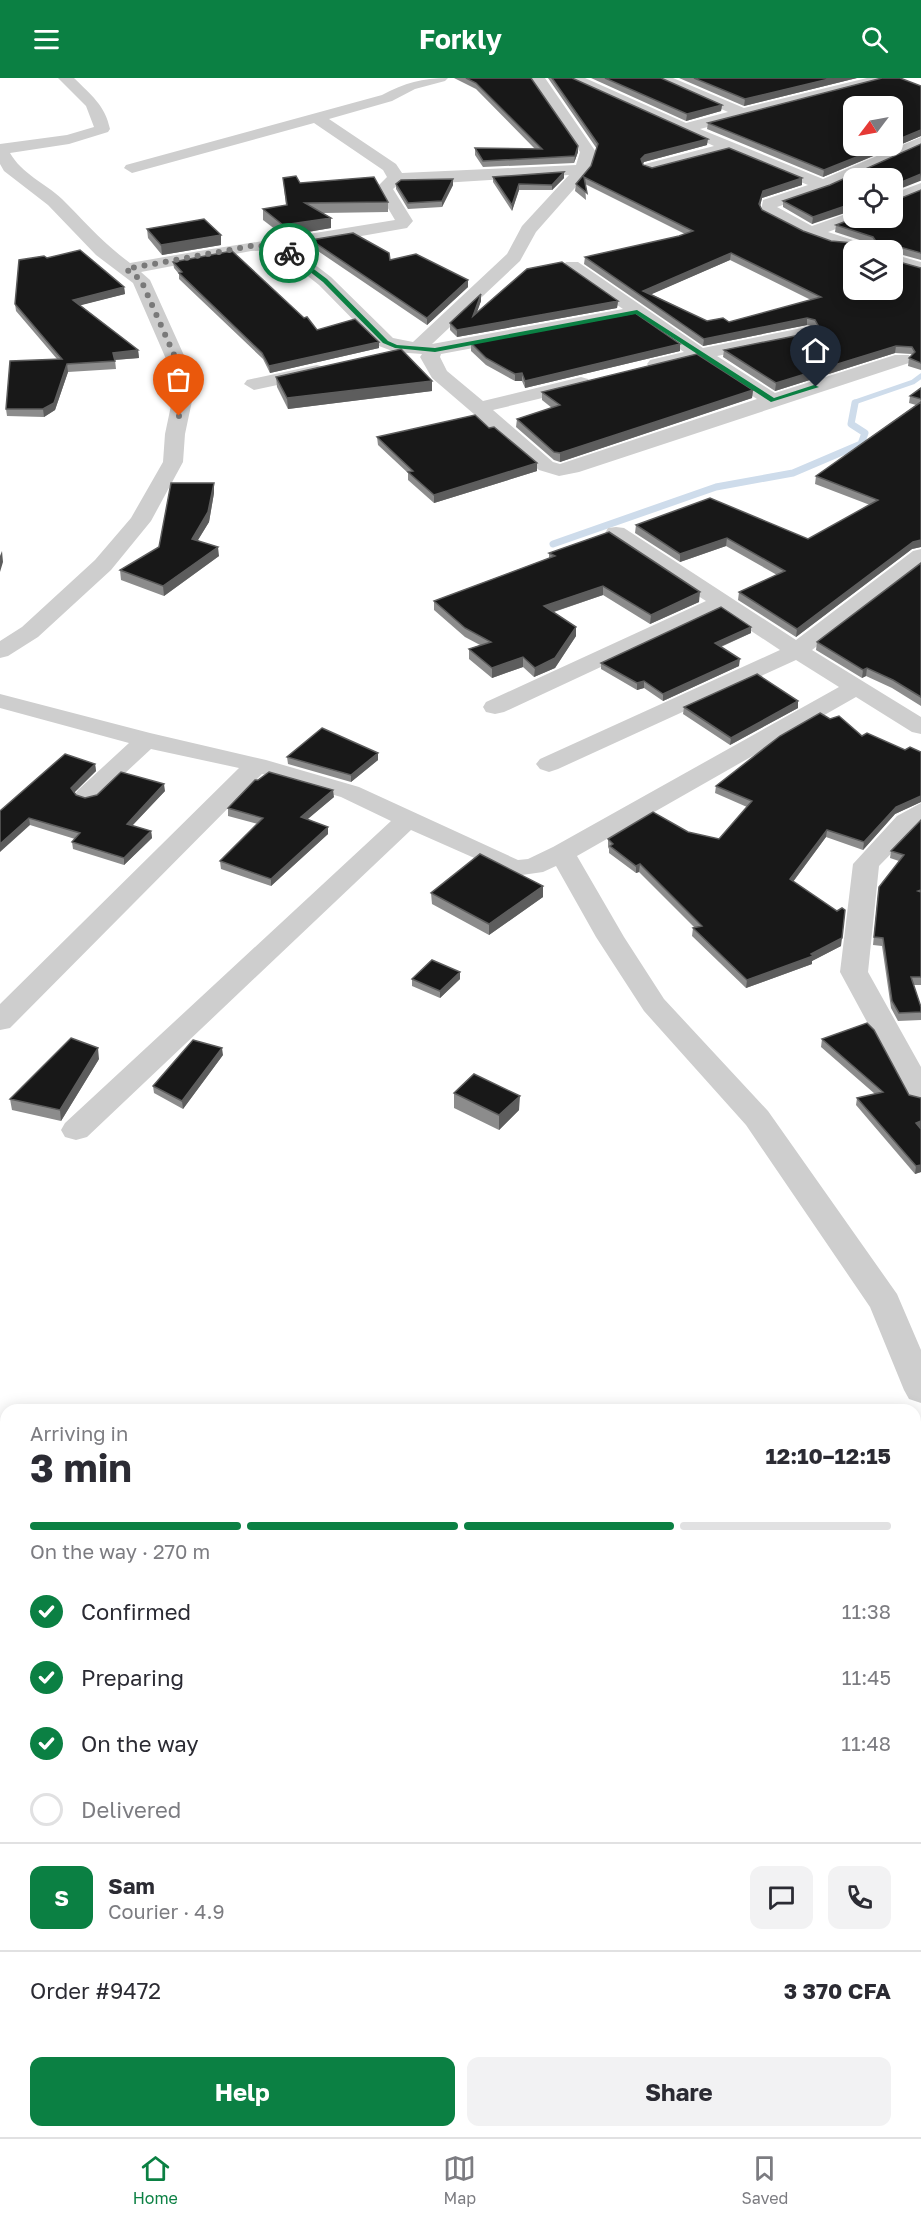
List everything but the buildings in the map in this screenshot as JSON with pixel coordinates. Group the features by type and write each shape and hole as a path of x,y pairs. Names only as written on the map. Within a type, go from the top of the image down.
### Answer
{"street":[{"path":"0,651 30,632 103,566 140,521 173,462 175,434 186,382 141,280 102,251 54,201 10,168 0,150 69,139 102,129 99,111 80,88 66,78"},
{"path":"132,168 387,98 410,86 440,78"},
{"path":"419,349 514,257 528,230 583,169 588,152 584,143 537,78"},
{"path":"572,78 684,128 823,185"},
{"path":"660,78 743,112"},
{"path":"684,128 885,78"},
{"path":"796,83 817,94"},
{"path":"315,116 390,167 396,178"},
{"path":"843,242 813,232 769,211 770,204 823,185 921,142"},
{"path":"651,167 730,147"},
{"path":"374,180 583,169"},
{"path":"126,269 251,246 279,246 402,224 404,221 384,188 396,178"},
{"path":"903,195 921,188"},
{"path":"813,232 843,220"},
{"path":"279,246 325,280 386,342 419,349 430,357 440,374 546,466 559,470 572,468 902,359"},
{"path":"903,262 921,267"},
{"path":"572,266 637,312 773,400"},
{"path":"376,358 637,312"},
{"path":"642,368 807,333"},
{"path":"254,384 334,367"},
{"path":"479,408 596,379"},
{"path":"616,532 797,651 921,727"},
{"path":"549,764 797,651 921,556"},
{"path":"495,707 723,602"},
{"path":"0,701 146,740 257,765 350,792 515,868 534,866 562,853 856,687"},
{"path":"87,795 146,740"},
{"path":"0,1021 257,765"},
{"path":"921,811 906,821 866,864 854,972 921,1094"},
{"path":"75,1130 408,819"},
{"path":"562,853 610,937 654,1005 757,1118 885,1303 921,1390"}],"waterway":[{"path":"855,403 913,382 921,376"},
{"path":"553,544 716,487 793,473 861,444 865,433 851,424 855,403"}],"way so far":[{"path":"179,416 186,382 141,280 126,269 251,246 279,246 289,253"}],"route":[{"path":"289,253 325,280 386,342 395,346 435,350 637,312 773,400 816,387"}]}
